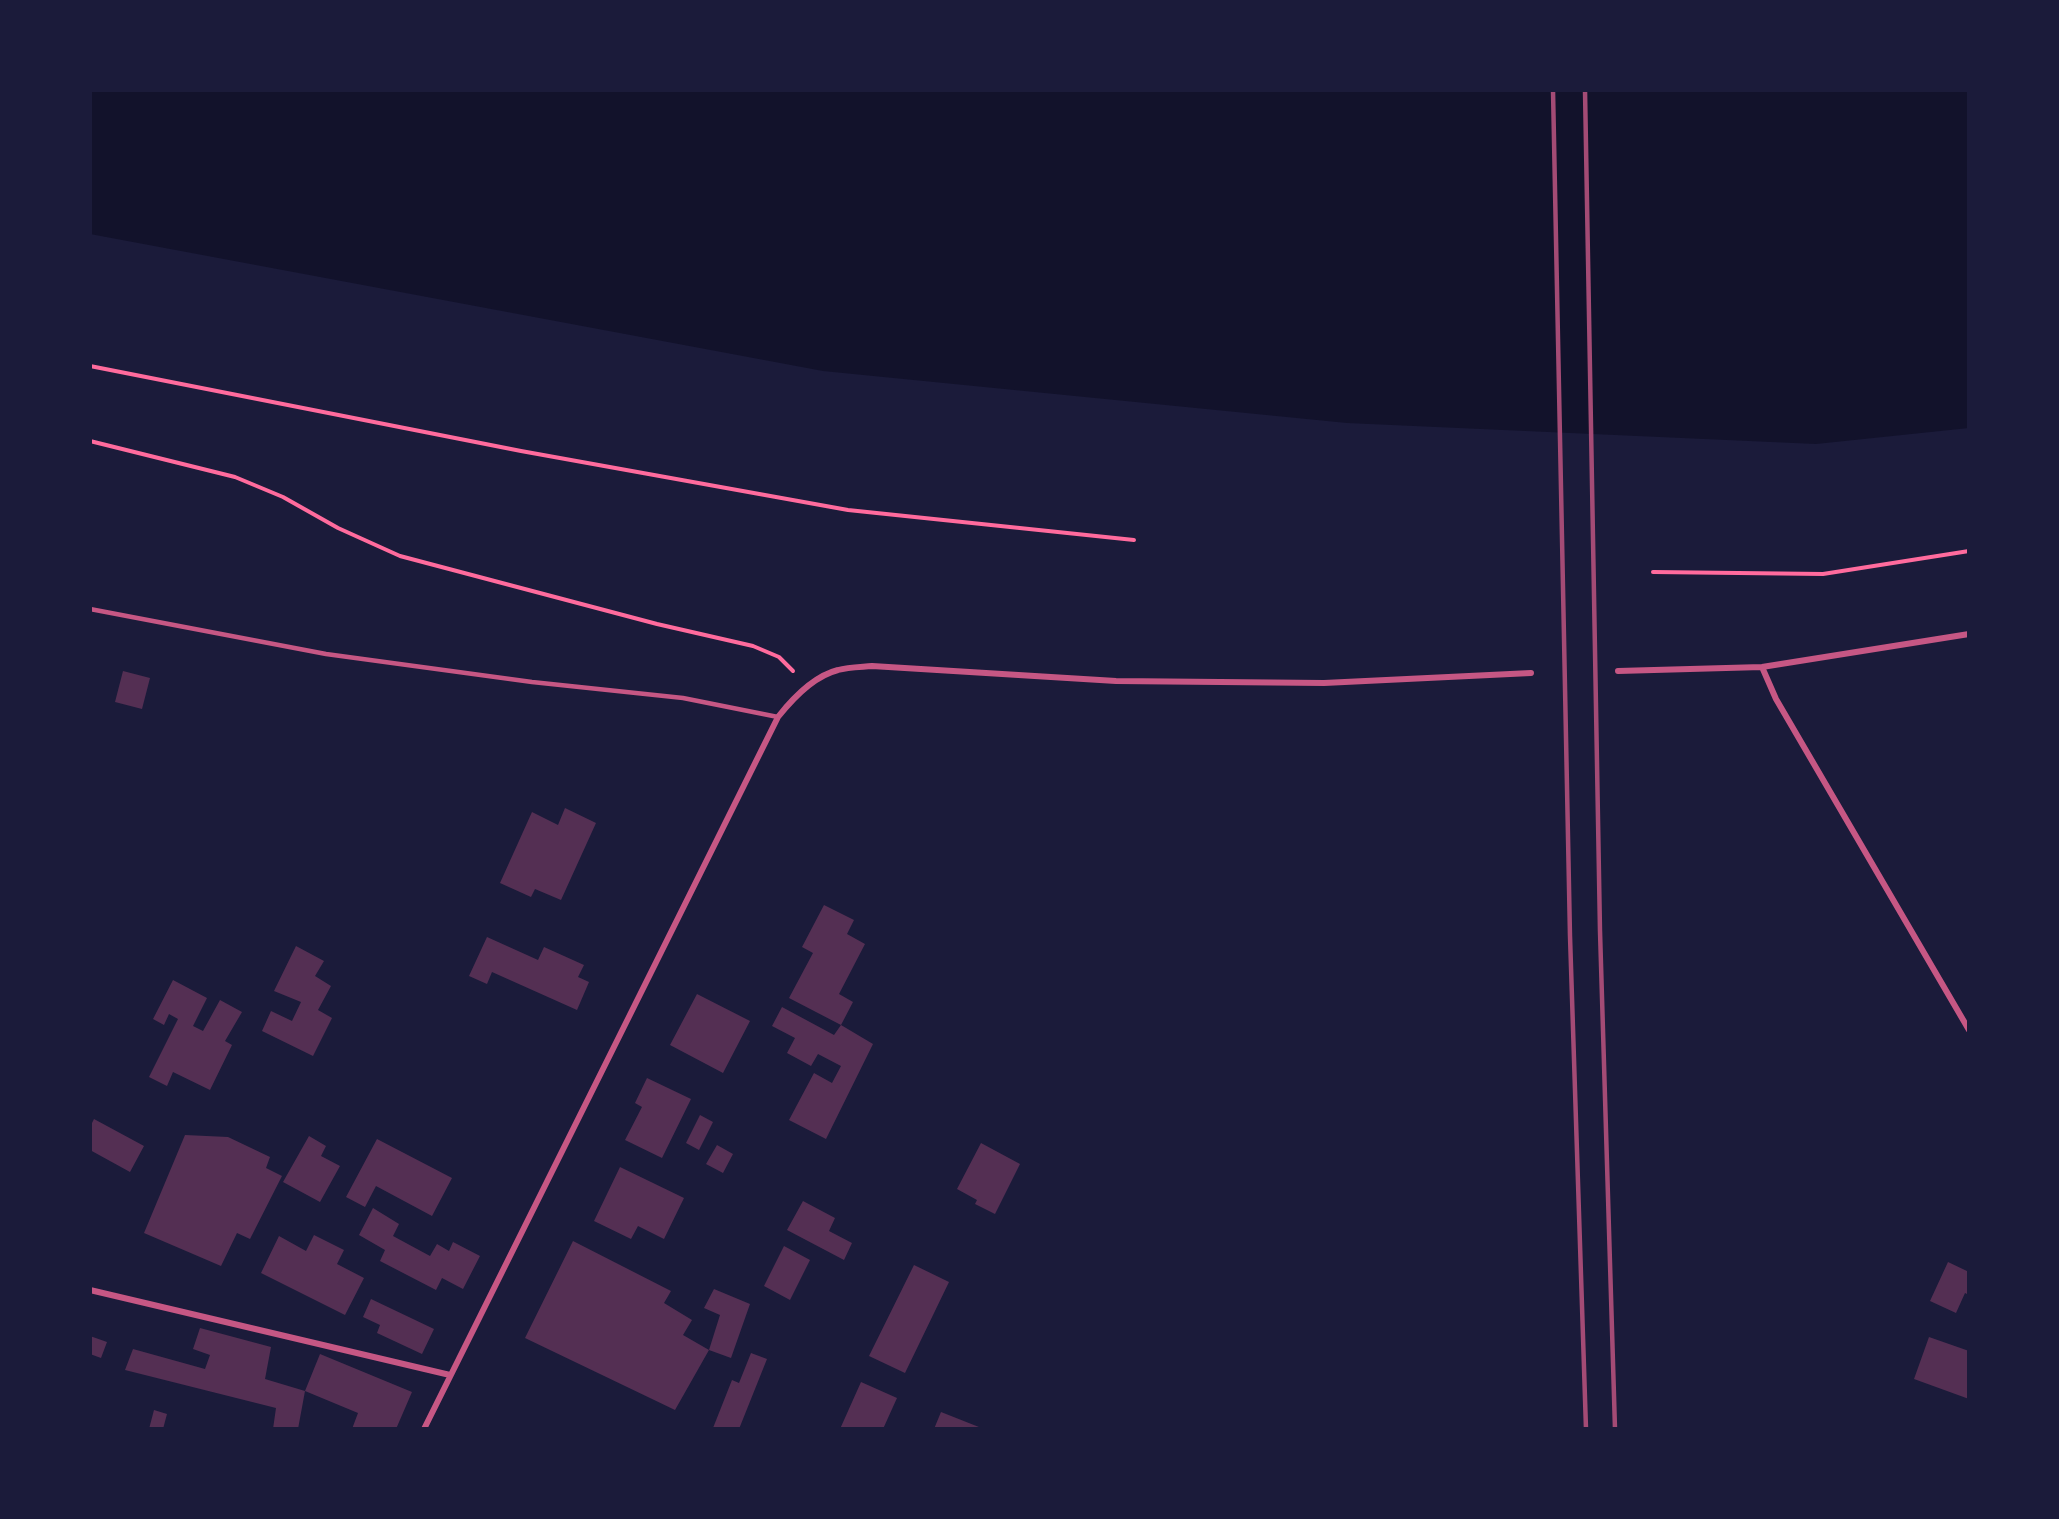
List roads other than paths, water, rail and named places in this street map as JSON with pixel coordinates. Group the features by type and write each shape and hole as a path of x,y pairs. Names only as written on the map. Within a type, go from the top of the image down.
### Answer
{"street":[{"path":"1618,671 1762,667 1969,634"},
{"path":"424,1429 778,717 791,700 808,687 837,670 872,666 1116,681 1208,682 1324,683 1531,673"},
{"path":"1762,667 1776,699 1969,1030"},
{"path":"90,1290 450,1375"}],"lane":[{"path":"90,609 326,654 532,682 683,698 778,717"}],"railway":[{"path":"1553,90 1570,936 1586,1429"},
{"path":"1585,90 1600,931 1615,1429"}]}
